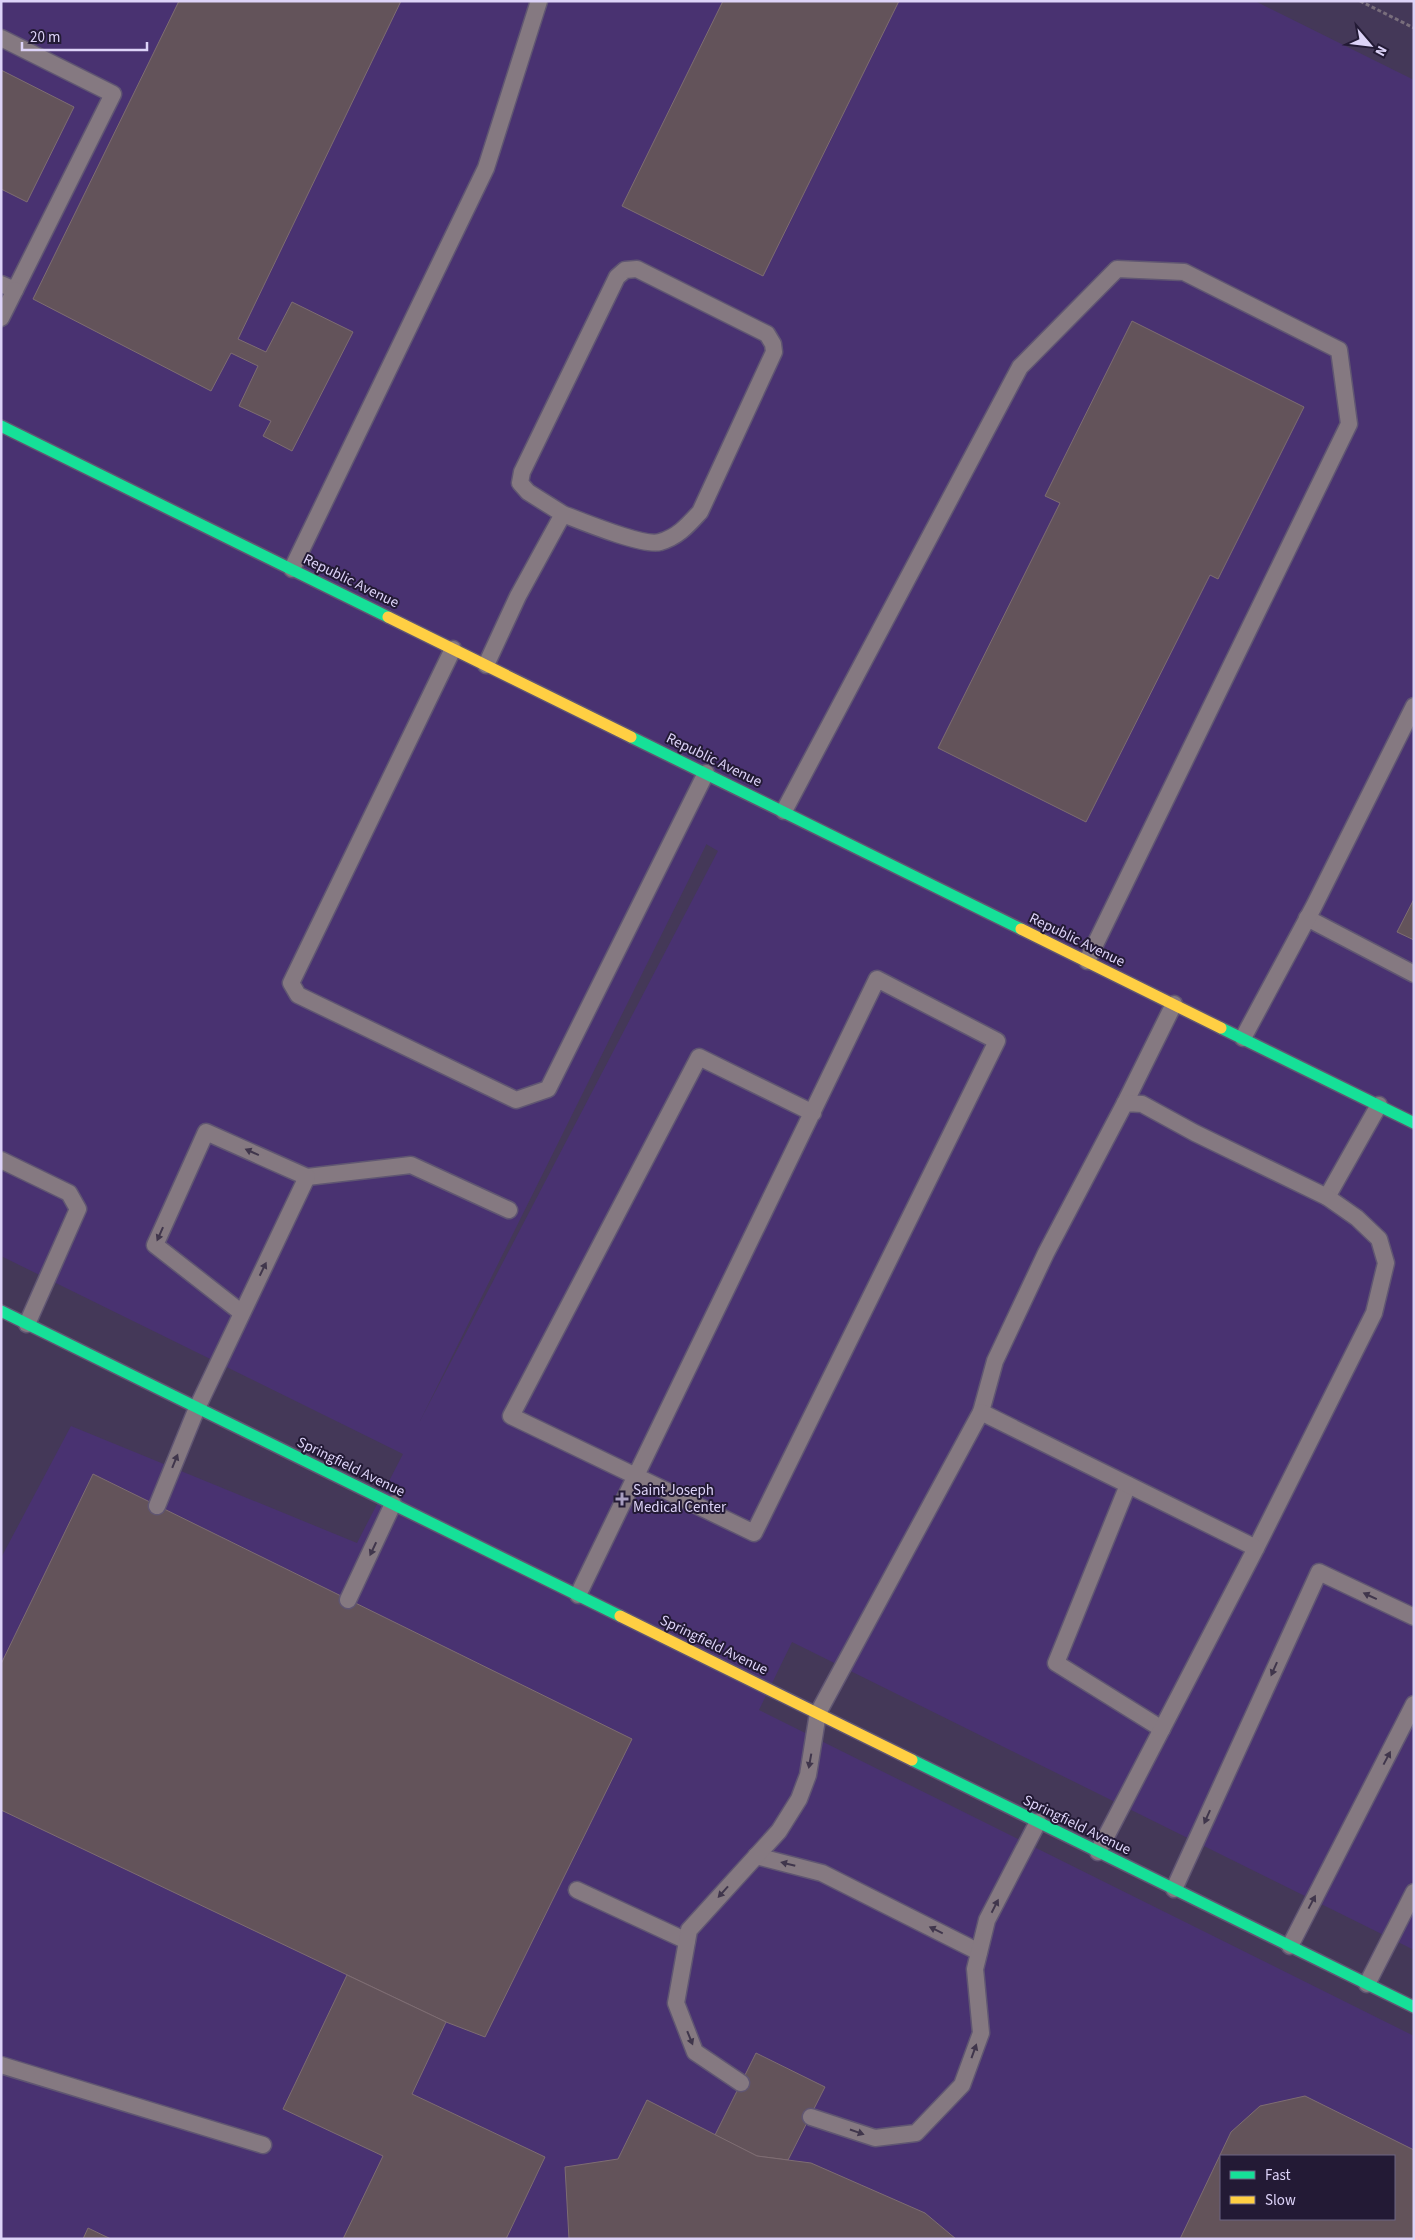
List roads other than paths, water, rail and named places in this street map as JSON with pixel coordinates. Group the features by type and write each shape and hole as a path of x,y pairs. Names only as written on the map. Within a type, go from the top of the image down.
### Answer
{"street":[{"name":"Republic Avenue","path":"1,426 1414,1122"},
{"name":"Springfield Avenue","path":"1,1311 1414,2007"}],"lane":[{"path":"292,569 486,168 539,1"},
{"path":"1,38 114,94 8,287 1,318"},
{"path":"784,811 1020,367 1117,268 1184,272 1339,350 1349,424 1087,962"},
{"path":"637,269 767,334 773,344 774,352 700,512 681,533 658,543 609,533 563,514 524,488 520,483 522,472 618,277 626,270 637,269"},
{"path":"486,665 518,596 563,514"},
{"path":"453,649 291,983 298,995 516,1100 548,1089 706,773"},
{"path":"1243,1038 1307,918 1414,706"},
{"path":"1307,918 1414,974"},
{"path":"578,1595 636,1476 813,1112 877,979 997,1041 754,1533 636,1476 511,1416 699,1057 813,1112"},
{"path":"742,2083 695,2052 676,2003 689,1930 779,1831 799,1799 808,1775 818,1714 981,1412 995,1361 1046,1253 1126,1104 1174,1004"},
{"path":"1098,1852 1256,1548 1374,1313 1386,1262 1379,1239 1357,1218 1327,1197 1195,1133 1142,1104 1126,1104"},
{"path":"1327,1197 1379,1106"},
{"path":"242,1313 155,1245 206,1132 307,1177 411,1165 510,1210"},
{"path":"1,1160 69,1193 78,1209 27,1324"},
{"path":"157,1506 197,1408 307,1177"},
{"path":"981,1412 1256,1548"},
{"path":"1128,1485 1056,1663 1162,1729"},
{"path":"348,1600 393,1504"},
{"path":"1174,1889 1319,1572 1414,1617"},
{"path":"1290,1946 1414,1704"},
{"path":"811,2117 875,2138 916,2132 962,2085 981,2033 974,1969 987,1920 1038,1822"},
{"path":"756,1856 822,1873 979,1952"},
{"path":"577,1890 687,1941"},
{"path":"1367,1984 1414,1892"},
{"path":"1,2065 263,2145"}],"place":[{"name":"Saint Joseph Medical Center","path":"622,1499"}]}
